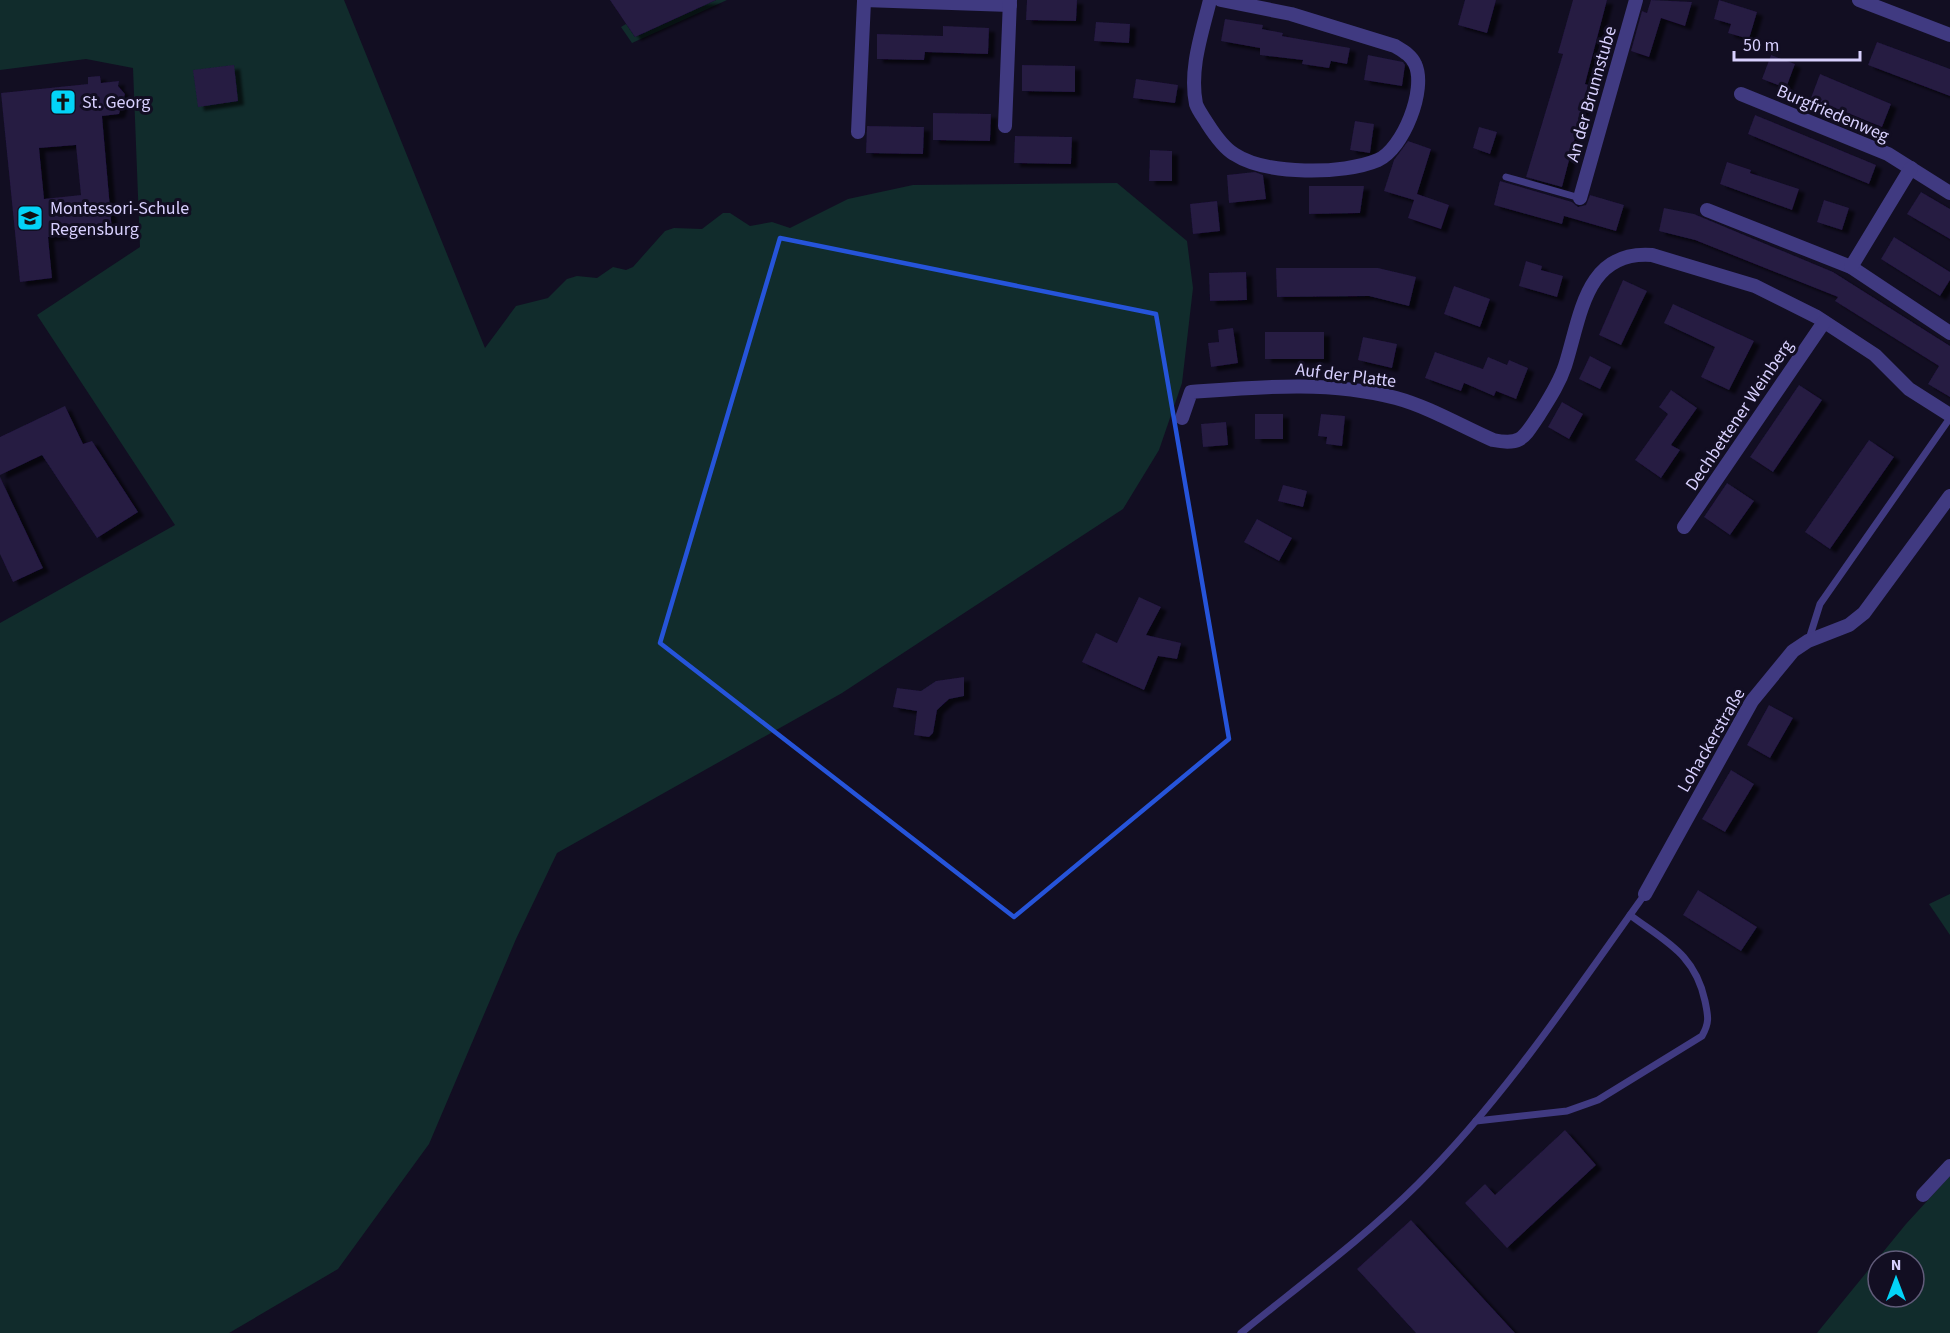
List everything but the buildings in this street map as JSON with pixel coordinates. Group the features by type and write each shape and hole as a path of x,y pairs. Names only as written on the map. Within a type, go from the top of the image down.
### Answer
{"street":[{"path":"858,132 864,0 1010,3 1005,126"},
{"path":"1210,0 1195,65 1196,105 1213,133 1233,154 1260,165 1305,170 1354,167 1379,159 1391,149 1410,117 1418,91 1415,63 1407,53 1395,46 1292,7 1221,0"},
{"name":"An der Brunnstube","path":"1580,198 1636,0"},
{"path":"1859,0 1950,35"},
{"name":"Burgfriedenweg","path":"1741,94 1888,154 1950,193"},
{"path":"1851,267 1911,168"},
{"path":"1707,210 1851,267 1950,333"},
{"name":"Auf der Platte","path":"1182,418 1191,392 1288,386 1357,391 1410,403 1493,440 1509,443 1523,439 1555,389 1592,282 1617,258 1637,254 1652,255 1755,286 1824,322"},
{"path":"1824,322 1875,355 1909,388 1950,416"},
{"name":"Dechbettener Weinberg","path":"1684,527 1824,322"},
{"name":"Lohackerstraße","path":"1645,894 1752,701 1793,651 1808,641 1849,625 1864,613 1950,496"},
{"path":"1923,1195 1950,1166"}],"lane":[{"path":"1506,177 1580,198"},
{"path":"1808,641 1820,604 1950,416"},
{"path":"1241,1333 1334,1258 1417,1184 1476,1121 1527,1057 1645,894"},
{"path":"1476,1121 1567,1111 1599,1100 1702,1036 1709,1023 1700,978 1687,958 1630,915"}],"highlighted area":[{"path":"780,238 1156,314 1229,739 1014,917 660,643"}],"green space":[{"path":"0,0 344,0 485,348 516,306 548,298 567,279 577,276 597,278 613,267 626,270 633,267 665,231 674,228 702,229 723,213 730,213 750,226 772,222 790,228 848,199 913,185 1117,183 1187,241 1193,288 1182,383 1159,450 1123,509 842,693 557,853 516,939 429,1144 338,1269 229,1333 0,1333 0,623 175,525 37,315 140,247 133,68 86,59 0,70"},
{"path":"716,0 727,0 632,43 621,27 626,24 635,37"},
{"path":"1950,894 1950,935 1929,904"},
{"path":"1950,1176 1950,1333 1817,1333 1866,1273 1866,1309 1926,1309 1926,1249 1886,1249"}],"place":[{"name":"St. Georg","path":"63,102"},
{"name":"Montessori-Schule Regensburg","path":"30,218"}]}
